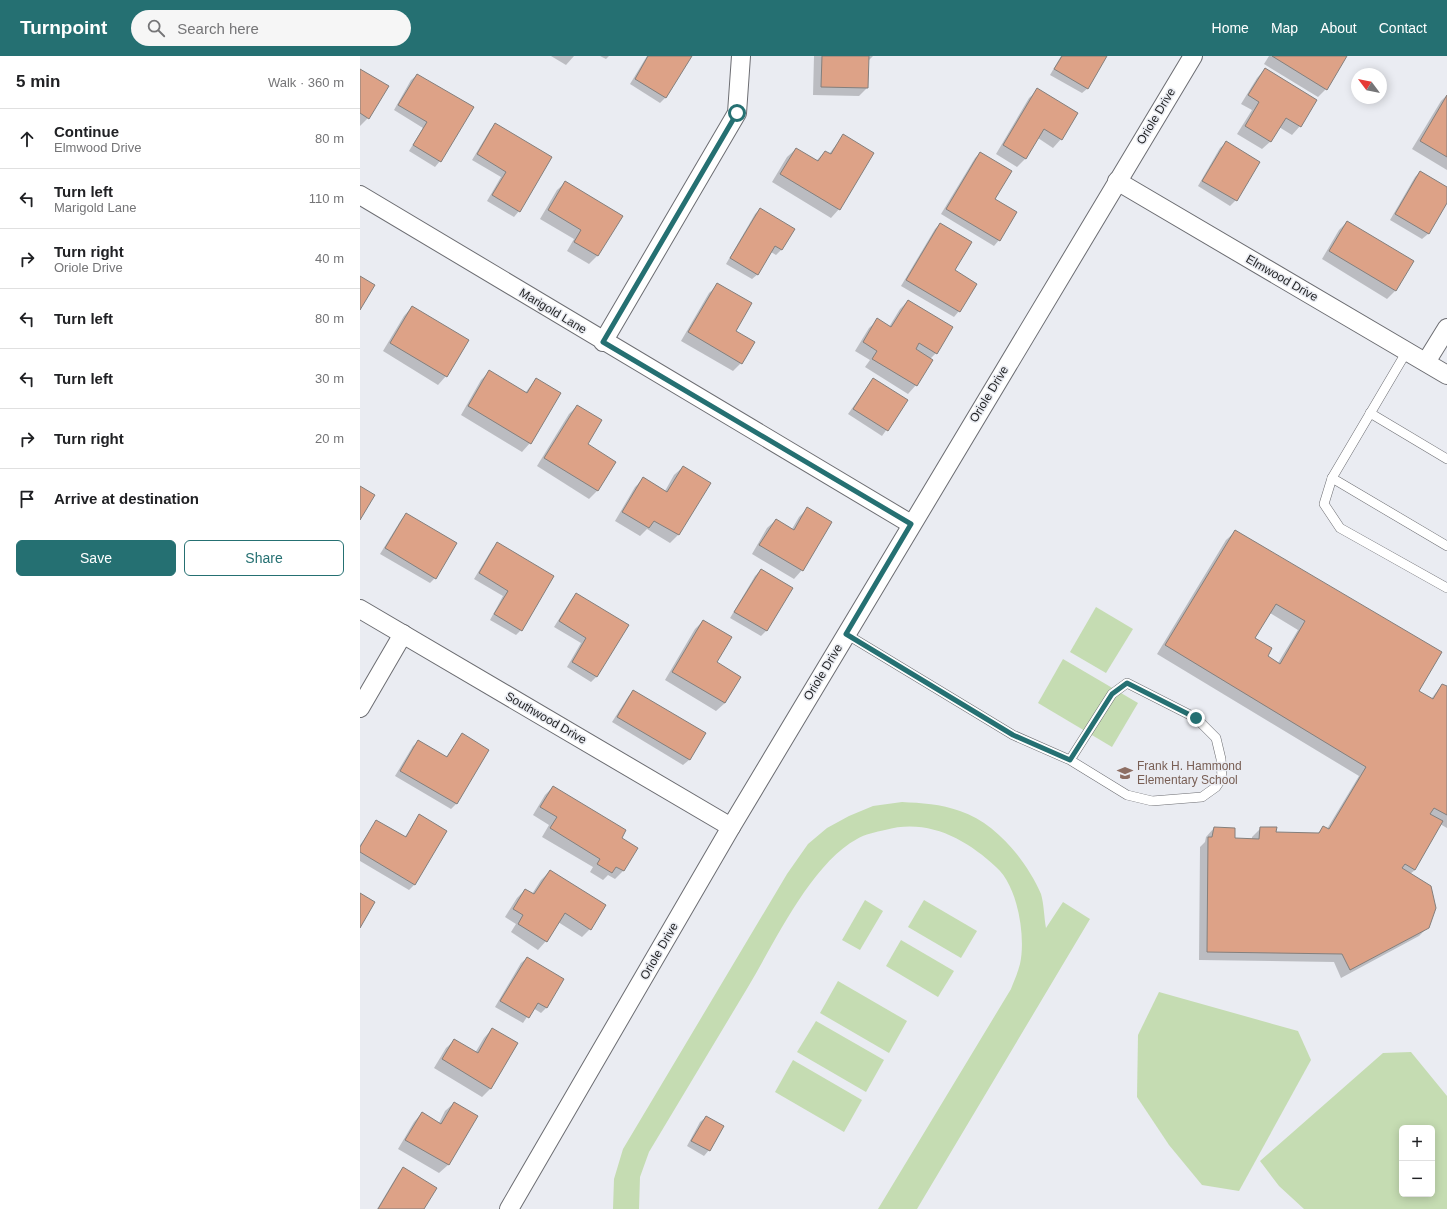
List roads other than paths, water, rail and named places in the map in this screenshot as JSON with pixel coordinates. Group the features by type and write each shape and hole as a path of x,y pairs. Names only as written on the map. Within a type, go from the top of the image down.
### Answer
{"street":[{"path":"603,342 737,113 741,56"},
{"name":"Oriole Drive","path":"509,1209 731,827 911,524 1193,56"},
{"name":"Elmwood Drive","path":"1118,181 1447,375"},
{"name":"Marigold Lane","path":"360,195 603,342 911,524"},
{"path":"1426,362 1447,328"},
{"name":"Southwood Drive","path":"360,609 731,827"},
{"path":"360,708 403,634"}],"lane":[{"path":"1407,351 1332,478 1324,504 1340,528 1447,588"},
{"path":"1370,413 1447,459"},
{"path":"1332,478 1447,546"},
{"path":"846,634 1013,735 1070,760 1127,795 1152,801 1202,797 1216,788 1222,778 1221,759 1216,738 1196,718 1127,683 1112,694 1070,760"}],"place":[{"name":"Frank H. Hammond Elementary School","path":"1125,773"}]}
